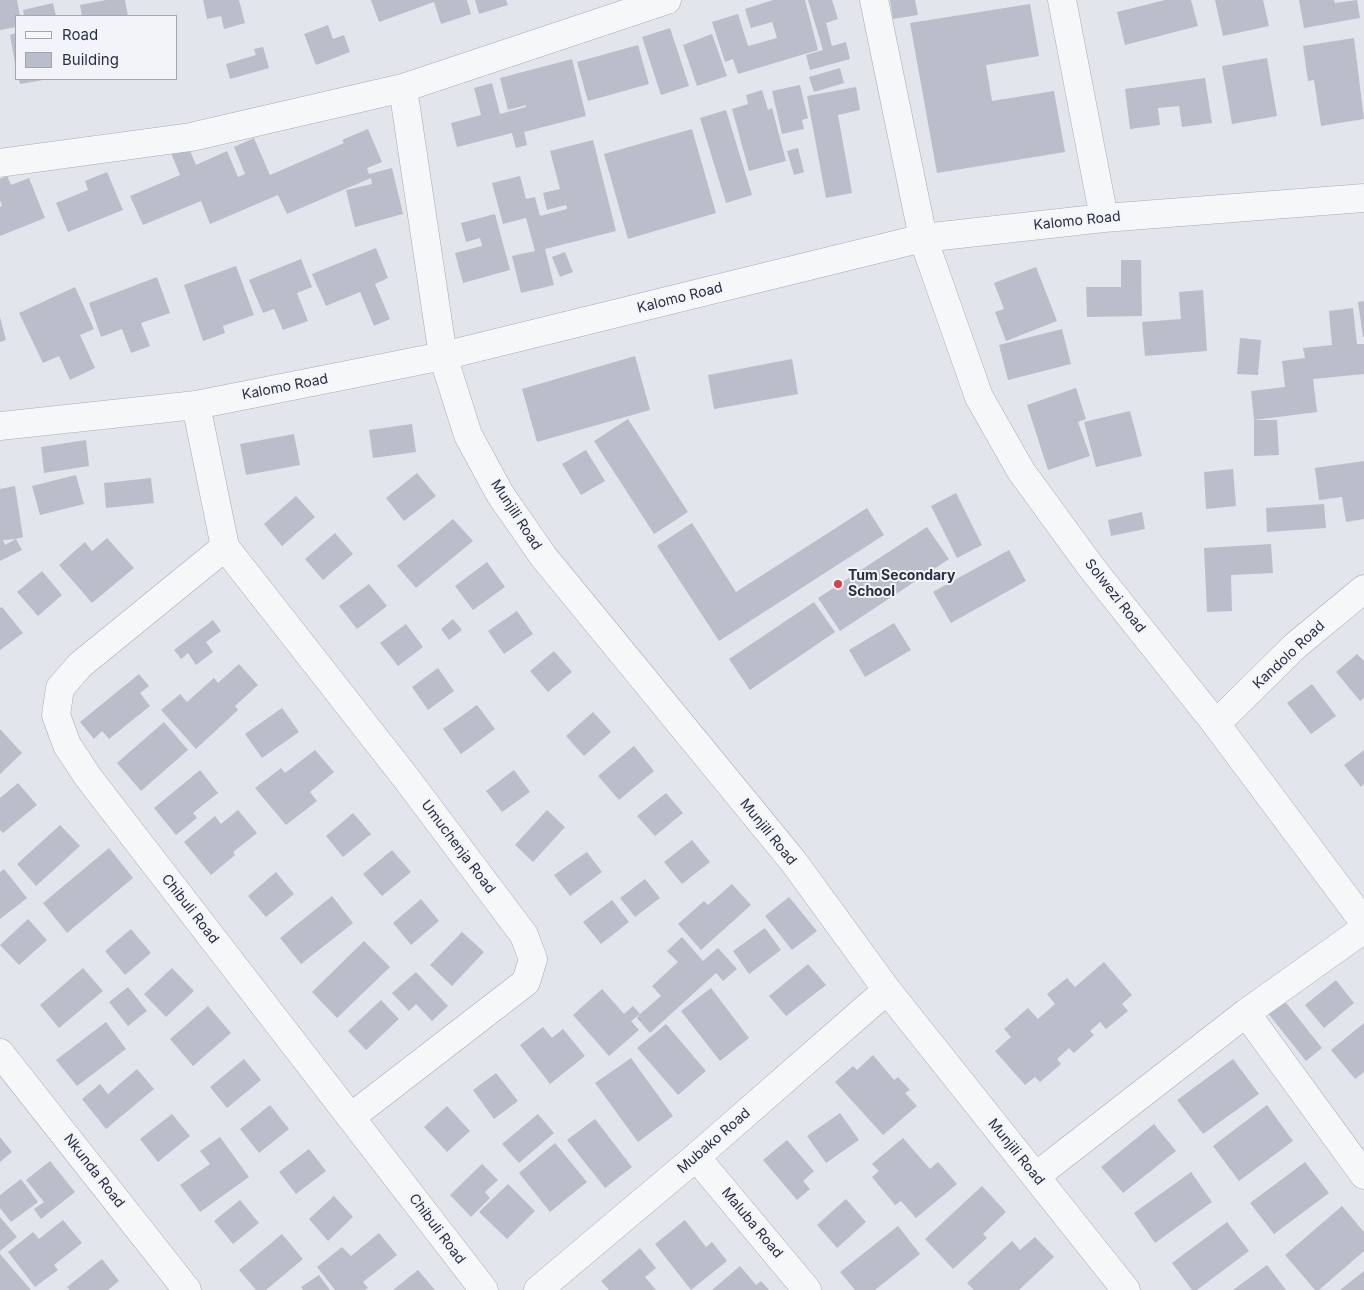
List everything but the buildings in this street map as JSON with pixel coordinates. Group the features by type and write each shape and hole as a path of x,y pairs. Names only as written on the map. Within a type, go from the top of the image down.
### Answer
{"street":[{"path":"0,163 191,137 403,88 667,0"},
{"name":"Solwezi Road","path":"874,0 923,238 979,397 1021,471 1091,566 1216,724 1364,922"},
{"path":"1062,0 1104,218"},
{"name":"Munjili Road","path":"403,88 443,356 468,435 500,494 549,564 793,861 887,990 1126,1290"},
{"name":"Kalomo Road","path":"0,426 196,405 443,356 923,238 1104,218 1364,198"},
{"path":"196,405 225,547"},
{"name":"Umuchenja Road","path":"225,547 406,778 524,935 533,959 526,982 352,1117"},
{"name":"Chibuli Road","path":"225,547 80,665 60,688 56,715 68,745 88,777 484,1290"},
{"name":"Kandolo Road","path":"1216,724 1295,646 1364,589"},
{"path":"1036,1176 1246,1013 1364,930"},
{"name":"Mubako Road","path":"538,1290 696,1157 887,990"},
{"path":"1246,1013 1364,1176"},
{"name":"Nkunda Road","path":"0,1053 187,1290"},
{"name":"Maluba Road","path":"696,1157 807,1290"}],"place":[{"name":"Tum Secondary School","path":"838,584"}]}
